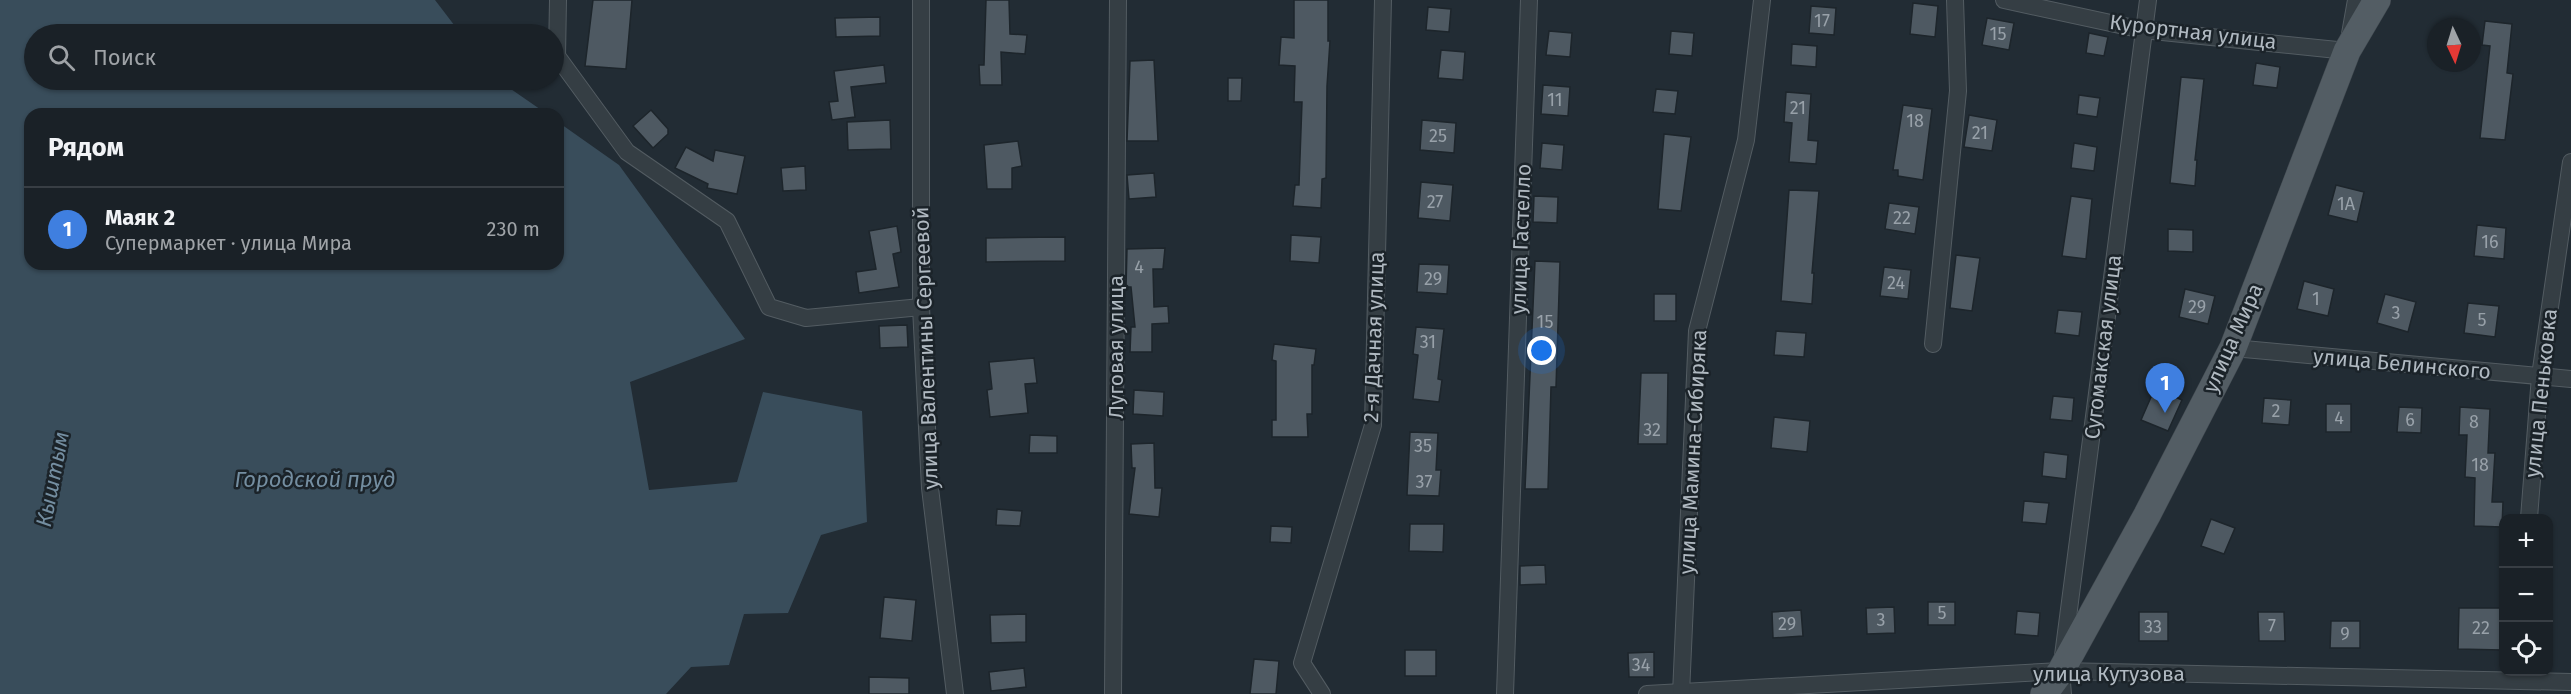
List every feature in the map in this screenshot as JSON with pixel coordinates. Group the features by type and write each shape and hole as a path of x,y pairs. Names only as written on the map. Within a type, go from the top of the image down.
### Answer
{"main road":[{"name":"улица Мира","path":"2044,694 2062,683 2233,348 2347,51 2377,0"}],"street":[{"path":"558,0 558,24"},
{"name":"улица Валентины Сергеевой","path":"921,0 921,307 930,488 955,694"},
{"name":"Луговая улица","path":"1113,694 1118,0"},
{"name":"2-я Дачная улица","path":"1322,694 1302,663 1373,425 1383,0"},
{"name":"улица Гастелло","path":"1505,694 1529,0"},
{"name":"улица Мамина-Сибиряка","path":"1681,693 1697,331 1746,140 1762,0"},
{"path":"1933,344 1958,91 1955,0"},
{"name":"Курортная улица","path":"2004,0 2143,30 2347,51"},
{"name":"Сугомакская улица","path":"2062,683 2148,0"},
{"path":"2347,51 2356,0"},
{"path":"564,66 627,152 727,221 769,307 806,318 921,307"},
{"name":"улица Пеньковка","path":"2529,514 2540,376 2571,162"},
{"name":"улица Белинского","path":"2233,348 2571,379"},
{"name":"улица Кутузова","path":"1647,694 2062,683 2571,682"}],"water":[{"name":"Городской пруд","path":"0,0 435,0 453,24 24,24 24,90 512,90 538,108 24,108 24,270 564,270 564,126 619,165 745,339 630,382 649,490 737,482 763,392 862,411 867,522 821,535 788,613 744,614 729,665 691,667 666,694 0,694"}],"building":[{"path":"593,0 632,0 626,69 585,66"},
{"path":"986,0 1009,0 1010,34 1027,35 1025,54 1001,52 1002,85 980,85 979,65 984,65"},
{"path":"1294,0 1328,0 1328,41 1330,41 1326,178 1322,179 1321,208 1293,206 1295,185 1299,185 1302,102 1294,102 1295,66 1279,65 1281,37 1294,38"},
{"path":"1913,3 1938,6 1935,37 1910,34"},
{"path":"1811,6 1836,8 1834,35 1809,33"},
{"path":"1428,7 1451,9 1449,32 1426,30"},
{"path":"880,17 880,36 836,37 835,18"},
{"path":"1987,18 2014,23 2009,50 1982,45"},
{"path":"2485,21 2512,24 2507,73 2513,74 2505,140 2480,138 2490,46 2482,45"},
{"path":"1549,31 1572,33 1570,57 1546,55"},
{"path":"1671,31 1694,33 1692,56 1669,54"},
{"path":"2089,33 2108,37 2104,56 2086,53"},
{"path":"1792,44 1817,46 1816,67 1791,65"},
{"path":"1441,50 1465,52 1463,80 1438,78"},
{"path":"1154,60 1158,141 1127,141 1130,61"},
{"path":"2256,63 2280,67 2277,88 2253,85"},
{"path":"884,65 886,83 851,87 855,117 832,120 829,102 838,101 834,71"},
{"path":"2181,77 2204,79 2195,160 2197,160 2195,186 2170,183"},
{"path":"1228,78 1242,78 1241,101 1228,101"},
{"path":"1543,85 1570,87 1568,116 1541,114"},
{"path":"1656,89 1678,91 1675,114 1653,112"},
{"path":"1786,92 1811,94 1808,140 1818,141 1816,164 1789,162 1792,123 1784,122"},
{"path":"2079,95 2100,98 2097,117 2077,114"},
{"path":"1903,105 1932,109 1923,180 1898,176 1898,170 1893,170"},
{"path":"651,110 668,129 668,134 653,148 633,126"},
{"path":"1969,115 1997,120 1992,151 1964,147"},
{"path":"890,120 891,149 848,150 847,122"},
{"path":"1422,120 1456,123 1454,153 1420,150"},
{"path":"1664,134 1691,137 1681,211 1658,209"},
{"path":"1018,141 1022,166 1012,168 1012,189 987,189 984,145"},
{"path":"1542,143 1564,145 1562,170 1540,168"},
{"path":"2074,143 2097,147 2094,171 2071,168"},
{"path":"686,147 713,161 715,150 745,156 737,194 707,188 708,184 675,168"},
{"path":"805,166 806,190 783,191 781,168"},
{"path":"1154,173 1156,197 1129,199 1127,175"},
{"path":"1421,182 1453,185 1450,221 1418,218"},
{"path":"2336,185 2364,192 2357,222 2328,215"},
{"path":"1789,190 1819,191 1812,273 1814,273 1812,304 1781,301"},
{"path":"1534,196 1558,197 1557,223 1533,222"},
{"path":"2071,196 2092,199 2086,259 2062,256"},
{"path":"1889,203 1919,207 1915,234 1885,229"},
{"path":"2477,225 2506,228 2504,259 2474,256"},
{"path":"897,226 901,252 893,254 899,287 859,293 856,272 876,269 869,231"},
{"path":"2168,229 2193,230 2193,252 2168,251"},
{"path":"1291,235 1321,237 1319,263 1290,261"},
{"path":"1065,237 1065,261 986,262 986,238"},
{"path":"1165,248 1163,269 1153,269 1154,307 1168,306 1169,323 1152,324 1152,352 1130,352 1131,327 1135,327 1131,287 1126,287 1127,249"},
{"path":"1956,255 1980,258 1972,311 1950,308"},
{"path":"1535,261 1560,262 1556,387 1551,387 1548,489 1525,489"},
{"path":"1419,264 1449,265 1447,294 1417,292"},
{"path":"1884,267 1911,270 1908,299 1880,296"},
{"path":"2304,281 2334,289 2328,316 2297,309"},
{"path":"2185,289 2215,296 2208,324 2179,317"},
{"path":"1654,294 1676,294 1676,321 1654,321"},
{"path":"2385,294 2416,302 2408,332 2377,323"},
{"path":"2468,303 2499,306 2495,337 2464,333"},
{"path":"2058,310 2082,312 2079,336 2055,333"},
{"path":"907,325 908,347 880,348 879,326"},
{"path":"1416,327 1444,329 1438,379 1442,380 1439,402 1413,399 1418,355 1413,354"},
{"path":"1776,331 1806,333 1804,357 1774,355"},
{"path":"1274,344 1316,349 1314,365 1312,365 1312,414 1307,414 1308,437 1272,437 1272,420 1276,420 1276,361 1272,360"},
{"path":"1034,358 1037,383 1025,384 1028,413 990,417 987,390 992,389 989,362"},
{"path":"1641,373 1668,373 1667,444 1638,444"},
{"path":"2155,388 2182,400 2168,431 2141,420"},
{"path":"1134,390 1164,392 1163,416 1133,414"},
{"path":"2053,396 2074,398 2072,421 2050,419"},
{"path":"2264,398 2291,400 2289,425 2262,423"},
{"path":"2326,404 2351,404 2351,432 2326,432"},
{"path":"2399,407 2422,408 2421,433 2397,432"},
{"path":"2460,407 2490,409 2488,453 2495,453 2492,502 2503,502 2503,514 2499,514 2499,527 2474,526 2475,478 2465,477 2467,435 2459,435"},
{"path":"1774,417 1810,421 1807,452 1771,448"},
{"path":"1410,432 1438,433 1436,470 1441,470 1439,496 1407,495"},
{"path":"1030,435 1057,436 1057,453 1029,453"},
{"path":"1154,443 1155,488 1162,488 1159,517 1129,514 1135,468 1132,468 1131,444"},
{"path":"2044,452 2068,455 2066,479 2042,476"},
{"path":"2024,501 2049,503 2046,524 2022,522"},
{"path":"997,509 1022,511 1020,526 996,525"},
{"path":"2211,519 2235,528 2224,554 2201,546"},
{"path":"1410,524 1444,524 1443,552 1409,551"},
{"path":"1271,526 1292,527 1291,543 1270,542"},
{"path":"1545,565 1546,584 1520,585 1520,566"},
{"path":"884,597 916,600 912,641 880,638"},
{"path":"1928,602 1955,602 1955,625 1928,625"},
{"path":"1894,607 1895,633 1867,634 1866,608"},
{"path":"2459,608 2499,608 2499,650 2458,649"},
{"path":"1801,610 1803,636 1773,638 1772,612"},
{"path":"2017,611 2040,613 2038,636 2015,634"},
{"path":"2139,612 2168,612 2168,641 2139,641"},
{"path":"2258,612 2284,612 2285,641 2259,641"},
{"path":"1026,614 1026,642 991,643 990,615"},
{"path":"2331,621 2360,621 2360,648 2330,648"},
{"path":"1405,650 1436,650 1436,676 1405,676"},
{"path":"1654,652 1654,677 1629,677 1628,653"},
{"path":"1254,659 1279,661 1276,694 1250,694"},
{"path":"1024,668 1026,687 991,691 989,672"},
{"path":"869,677 909,678 909,694 869,694"}],"place":[{"name":"Маяк 2","path":"2165,413"}],"water label":[{"name":"Кыштым","path":"52,479"}]}
